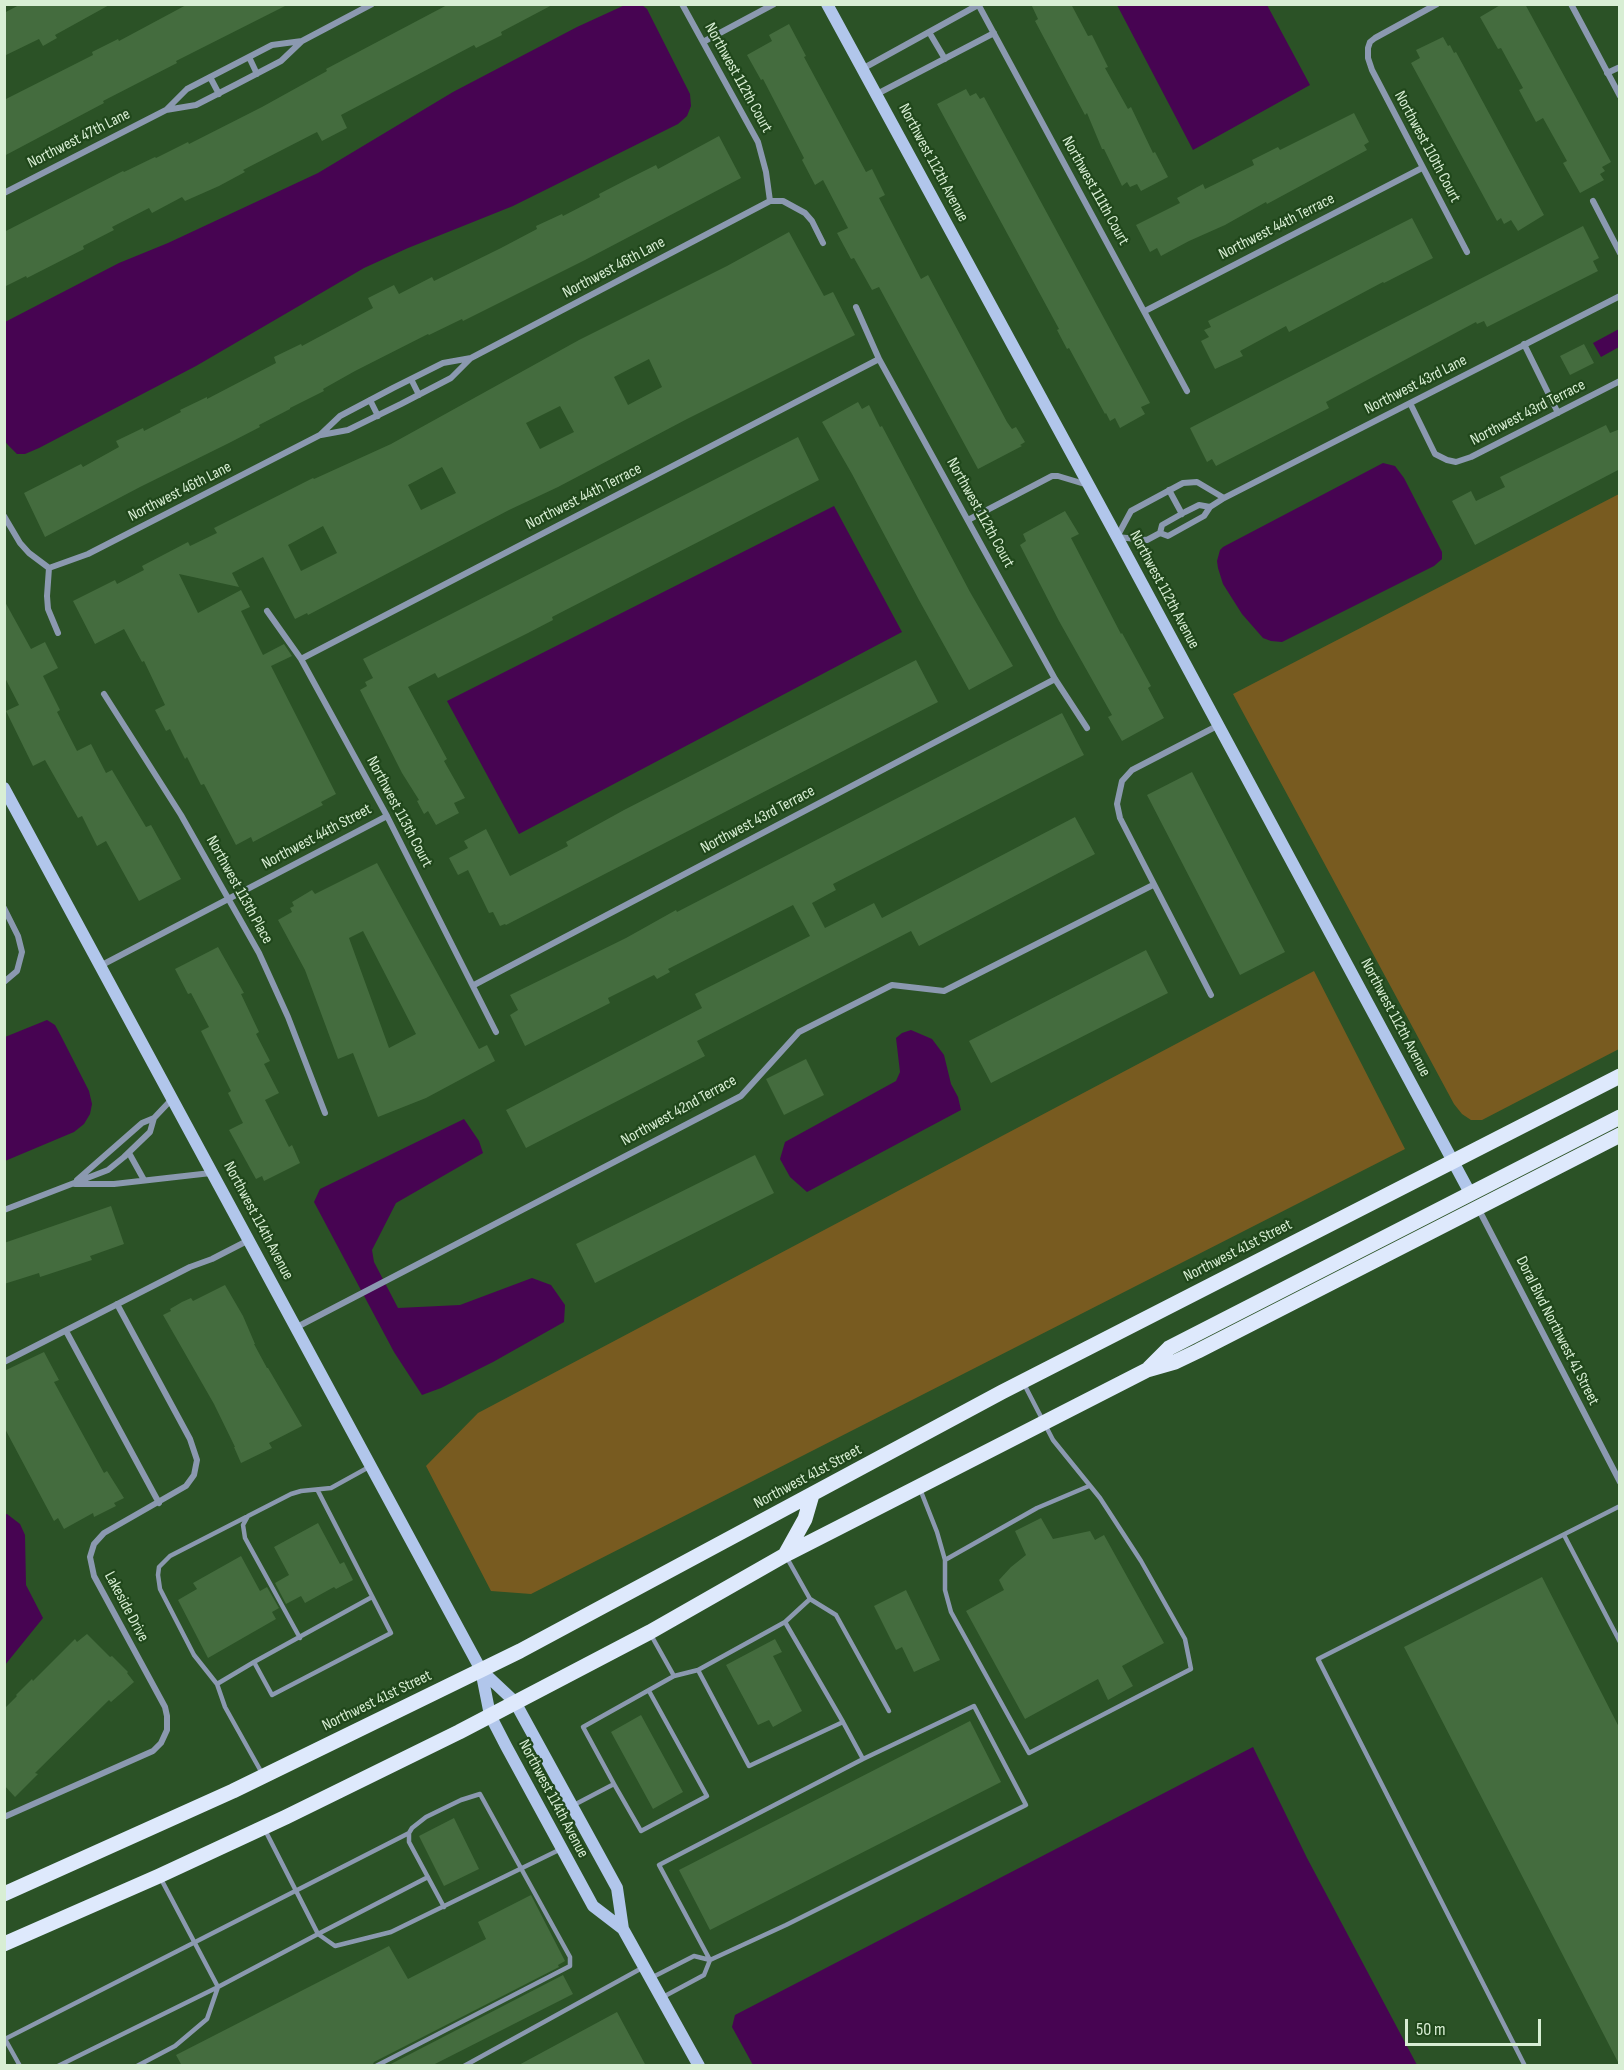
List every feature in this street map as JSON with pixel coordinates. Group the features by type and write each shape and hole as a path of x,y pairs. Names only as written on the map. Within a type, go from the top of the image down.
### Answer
{"main road":[{"name":"Northwest 41st Street","path":"4,1894 173,1820 481,1670 1023,1382 1620,1076"},
{"path":"1147,1370 1169,1348 1620,1117"},
{"path":"4,1944 263,1828 516,1702 650,1632 785,1555 918,1486 1147,1370 1175,1362 1198,1351 1620,1135"},
{"path":"785,1555 805,1519 812,1495"}],"street":[{"name":"Northwest 47th Lane","path":"4,192 166,110 196,105 219,94 281,61 302,41 372,4"},
{"name":"Northwest 112th Court","path":"682,4 758,142 770,201"},
{"path":"702,42 774,4"},
{"name":"Northwest 112th Avenue","path":"827,4 1470,1193"},
{"path":"862,69 978,4"},
{"name":"Northwest 111th Court","path":"978,4 1187,391"},
{"name":"Northwest 110th Court","path":"1437,4 1375,38 1370,42 1368,52 1372,70 1467,252"},
{"path":"1571,4 1620,96"},
{"path":"929,32 945,59"},
{"path":"877,94 994,33"},
{"name":"Northwest 47th Lane","path":"166,110 187,89 272,45 302,41"},
{"path":"249,57 257,74"},
{"path":"1607,73 1620,67"},
{"path":"210,77 219,94"},
{"name":"Northwest 44th Terrace","path":"1145,310 1422,168"},
{"path":"770,201 783,201 805,213 812,221 823,243"},
{"name":"Northwest 46th Lane","path":"49,568 88,554 320,435 340,416 370,400 444,363 471,358 770,201"},
{"path":"1593,201 1620,254"},
{"name":"Northwest 43rd Lane","path":"1160,533 1168,536 1204,516 1210,507 1224,498 1620,296"},
{"name":"Northwest 112th Court","path":"856,307 879,359 1055,679 1087,728"},
{"path":"1524,344 1558,413"},
{"name":"Northwest 46th Lane","path":"320,435 348,430 378,416 452,378 471,358"},
{"name":"Northwest 44th Terrace","path":"302,659 879,359"},
{"path":"411,379 419,395"},
{"name":"Northwest 43rd Terrace","path":"1410,403 1435,454 1456,462 1471,457 1620,381"},
{"path":"370,400 378,416"},
{"path":"969,520 1052,476 1088,485"},
{"path":"1117,537 1131,511 1183,483 1197,482 1224,498"},
{"path":"1169,490 1182,514"},
{"name":"Northwest 43rd Lane","path":"1117,537 1147,540 1160,533 1162,525 1199,505 1210,507"},
{"path":"4,516 20,543 49,568 46,596 48,609 58,633"},
{"name":"Northwest 113th Court","path":"267,611 302,659 387,816 496,1032"},
{"name":"Northwest 43rd Terrace","path":"474,985 1055,679"},
{"name":"Northwest 113th Place","path":"104,694 181,815 229,898 275,985 325,1113"},
{"path":"1211,995 1153,885 1118,811 1118,795 1122,781 1132,770 1218,726"},
{"name":"Northwest 114th Avenue","path":"4,788 481,1670 490,1715 561,1849 593,1906 623,1929"},
{"name":"Northwest 44th Street","path":"100,966 387,816"},
{"name":"Northwest 42nd Terrace","path":"297,1327 741,1096 799,1032 892,986 944,991 1153,885"},
{"path":"4,908 18,936 22,952 17,971 4,982"},
{"path":"72,1184 142,1123 154,1118 172,1099"},
{"path":"4,1210 108,1170 150,1132 154,1118"},
{"path":"129,1153 144,1180"},
{"path":"72,1184 114,1184 213,1172"},
{"name":"Doral Blvd Northwest 41 Street","path":"1470,1193 1620,1482"},
{"path":"4,1362 190,1267 212,1259 249,1240"},
{"name":"Lakeside Drive","path":"4,1817 158,1748 164,1738 168,1723 165,1707 94,1576 90,1560 93,1546 104,1533 177,1493 192,1480 197,1465 196,1452 117,1304"},
{"path":"66,1331 159,1503"},
{"name":"Northwest 114th Avenue","path":"481,1670 516,1702 617,1888 623,1929 699,2066"}],"lane":[{"path":"918,1486 937,1532 945,1560 945,1590 951,1612 1029,1753 1191,1669 1185,1639 1141,1561 1100,1498 1053,1440 1023,1382"},
{"path":"264,1777 228,1712 217,1684 198,1661 178,1624 160,1589 158,1571 166,1558 291,1494 331,1488 372,1466"},
{"path":"945,1560 1037,1508 1089,1486"},
{"path":"254,1662 272,1695 391,1633 318,1491"},
{"path":"1524,2066 1318,1659 1620,1506"},
{"path":"248,1516 243,1525 245,1538 300,1638"},
{"path":"1564,1535 1620,1642"},
{"path":"785,1555 810,1599 836,1615 889,1711"},
{"path":"217,1684 372,1597"},
{"path":"649,1691 707,1796 641,1831 583,1727 674,1676 698,1670 785,1622 810,1599"},
{"path":"785,1622 863,1759"},
{"path":"650,1632 674,1676"},
{"path":"698,1670 749,1766 843,1722"},
{"path":"464,2066 648,1972 694,1956 710,1960 786,1925 1026,1805 974,1706 863,1759 659,1865 710,1960"},
{"path":"572,1806 614,1784"},
{"path":"20,2066 5,2039 409,1833 426,1817 480,1794 570,1957 570,1966 376,2066"},
{"path":"263,1828 318,1934 335,1946 391,1932 561,1849"},
{"path":"409,1833 409,1842 444,1907"},
{"path":"137,2066 175,2046 207,2019 218,1987 159,1876"},
{"path":"58,2066 218,1987 428,1877"},
{"path":"662,1998 704,1975 710,1960"}],"shaded area":[{"path":"625,5 642,5 647,9 690,94 691,106 687,116 678,124 513,206 364,268 196,366 39,448 25,454 17,454 4,440 5,322 119,263 168,243 318,173 453,92 577,27"},
{"path":"1117,5 1267,5 1310,85 1193,150"},
{"path":"1619,329 1619,347 1601,357 1593,343"},
{"path":"1383,463 1395,466 1404,478 1442,552 1442,559 1434,566 1282,642 1263,638 1242,614 1223,584 1217,561 1220,550"},
{"path":"1619,494 1619,1049 1482,1120 1471,1120 1454,1104 1233,694"},
{"path":"834,506 902,632 519,834 447,701"},
{"path":"1314,971 1405,1149 531,1594 491,1591 426,1466 478,1413"},
{"path":"47,1020 55,1025 89,1091 92,1104 90,1114 84,1124 74,1132 5,1161 5,1037"},
{"path":"911,1030 932,1039 944,1055 951,1084 958,1097 961,1110 807,1192 790,1177 780,1159 785,1142 896,1081 900,1072 896,1038"},
{"path":"464,1119 479,1141 483,1153 396,1203 372,1250 374,1262 398,1308 460,1305 532,1278 551,1285 565,1305 564,1322 493,1362 422,1395 394,1352 314,1202 320,1189"},
{"path":"7,1514 20,1524 25,1535 26,1585 43,1618 5,1665 4,1515"},
{"path":"1253,1747 1307,1858 1417,2065 753,2065 732,2027 735,2015"}],"building":[{"path":"21,4 111,4 55,35 57,38 43,46 39,39 4,56 4,13"},
{"path":"188,4 289,4 176,61 177,63 4,156 4,100 93,55 92,52 118,39 119,41"},
{"path":"449,4 554,4 501,32 502,35 476,48 474,45 341,115 347,128 322,141 317,132 243,170 245,172 219,186 185,201 182,197 152,213 149,208 112,227 114,230 83,246 84,249 4,287 4,232 123,171 188,142 189,144 262,107 327,71 326,69"},
{"path":"1031,4 1071,4 1088,36 1092,35 1108,67 1105,68 1128,109 1131,107 1153,153 1155,152 1168,177 1141,191 1137,184 1130,187 1127,182 1122,186 1102,149 1087,113 1085,115 1035,21 1038,19"},
{"path":"1502,4 1525,4 1611,162 1602,167 1605,171 1600,174 1604,180 1580,193 1563,163 1567,161 1543,118 1536,122 1519,90 1523,88 1501,48 1498,49 1480,17"},
{"path":"789,24 806,56 804,57 866,172 872,169 885,195 879,198 921,279 928,275 1007,422 1012,429 1016,427 1025,442 1020,445 1022,446 978,469 879,287 872,290 854,258 851,259 837,233 848,228 823,180 815,185 802,160 804,158 763,79 761,80 747,55 772,41 769,35"},
{"path":"1443,37 1454,53 1456,52 1544,215 1518,231 1511,220 1504,224 1501,218 1497,221 1411,63 1420,58 1416,50"},
{"path":"966,89 970,96 976,93 980,99 984,97 1150,403 1141,407 1145,414 1120,428 1115,418 1110,421 1105,414 1069,348 1067,349 1057,330 1059,329 937,104"},
{"path":"1354,113 1369,142 1364,145 1367,150 1267,204 1266,202 1161,256 1157,248 1150,252 1136,225 1180,203 1177,198 1203,184 1205,189 1254,165 1252,160 1278,147 1280,150"},
{"path":"719,136 741,178 463,321 462,319 428,334 355,371 323,389 324,391 259,425 260,427 45,537 24,493 81,464 83,467 119,447 116,441 143,428 144,431 181,412 180,410 207,397 207,399 276,363 274,357 301,344 302,346 373,308 368,298 394,285 399,294 432,277 434,281 537,229 536,226 562,214 563,216 600,197 599,194 630,178 656,165 658,169"},
{"path":"1412,218 1433,258 1289,332 1286,326 1240,351 1243,356 1215,369 1201,341 1209,337 1204,330 1211,327 1208,321"},
{"path":"1583,226 1599,258 1593,261 1598,271 1487,327 1484,321 1477,324 1476,322 1326,402 1329,408 1216,466 1212,459 1207,462 1190,428"},
{"path":"789,232 824,296 833,292 855,335 509,510 308,615 307,613 295,619 263,557 232,573 239,587 179,574 198,613 241,590 250,607 241,611 263,655 284,644 292,656 271,666 336,794 321,802 323,805 253,842 251,837 236,845 204,784 201,785 170,729 166,731 155,710 165,705 144,661 142,662 124,629 95,644 73,601 115,580 117,584 144,570 142,566 188,542 190,546 217,533 214,528 313,478 391,444 579,340 727,266","holes":["649,359 662,387 628,405 614,377","560,406 574,432 540,449 526,423","442,467 456,493 421,510 408,485","323,526 337,553 301,571 288,545"]},
{"path":"1584,344 1594,363 1570,375 1560,356"},
{"path":"858,402 862,409 869,405 880,427 882,426 970,592 1013,666 969,690 822,422"},
{"path":"1606,425 1610,433 1620,429 1620,469 1475,545 1452,501 1471,491 1476,501 1505,487 1500,477"},
{"path":"798,437 819,480 552,617 553,620 528,633 438,678 435,673 408,687 447,759 444,761 465,798 454,803 459,813 436,825 428,811 424,814 417,801 419,800 402,773 360,690 367,686 365,682 373,678 363,659"},
{"path":"1065,511 1079,534 1071,538 1151,686 1148,688 1164,718 1122,741 1108,717 1112,715 1059,621 1020,545 1026,541 1023,534"},
{"path":"4,600 31,649 45,642 58,668 43,676 60,710 57,712 77,751 91,744 106,773 112,770 146,827 151,825 181,879 139,901 106,841 97,846 82,816 78,818 45,760 33,766 6,711 19,705 4,676"},
{"path":"916,660 938,702 506,925 500,926 493,912 489,913 468,870 458,875 449,858 468,848 464,841 486,829 510,876 568,846 566,842 624,810"},
{"path":"1062,713 1084,755 833,884 836,890 812,903 825,928 874,903 882,918 1075,817 1095,854 919,946 911,931 697,1041 705,1056 526,1148 506,1110 702,1008 695,994 810,936 793,905 668,969 670,972 657,979 654,975 608,998 610,1003 525,1046 510,1015 518,1010 510,995 626,938 676,910 677,912"},
{"path":"1192,772 1285,952 1240,975 1147,795"},
{"path":"377,863 479,1049 487,1045 495,1061 426,1098 378,1117 353,1053 338,1059 305,970 278,920 292,912 290,908 294,906 292,902 312,890 315,894","holes":["363,931 416,1034 389,1048 349,938"]},
{"path":"218,947 244,993 241,994 259,1032 256,1034 270,1061 264,1064 279,1093 265,1100 289,1147 292,1145 300,1163 264,1181 262,1176 256,1179 229,1130 243,1123 228,1093 231,1091 201,1031 209,1027 175,969"},
{"path":"1146,950 1168,993 991,1083 969,1041"},
{"path":"806,1059 824,1095 784,1115 766,1079"},
{"path":"755,1155 774,1193 595,1283 576,1244"},
{"path":"111,1206 124,1244 90,1256 92,1260 40,1277 39,1273 4,1284 4,1243"},
{"path":"225,1285 243,1316 267,1368 302,1426 269,1443 272,1448 241,1463 214,1404 163,1315 182,1302 191,1298 193,1301"},
{"path":"44,1352 59,1380 54,1382 104,1473 107,1471 124,1498 114,1503 116,1506 94,1517 93,1513 64,1529 58,1518 54,1521 4,1427 4,1371"},
{"path":"1041,1518 1053,1539 1090,1531 1095,1540 1104,1535 1164,1643 1122,1666 1133,1686 1108,1700 1098,1679 1025,1719 966,1611 1004,1590 999,1580 1026,1555 1015,1531"},
{"path":"318,1523 340,1564 344,1562 353,1580 336,1589 334,1587 305,1603 301,1596 286,1604 275,1583 289,1575 274,1547"},
{"path":"241,1556 260,1591 267,1587 279,1608 272,1612 276,1619 208,1658 178,1600 197,1589 193,1583"},
{"path":"1542,1577 1620,1729 1620,2066 1404,1647"},
{"path":"906,1590 940,1660 914,1672 902,1647 896,1650 874,1606"},
{"path":"87,1634 128,1672 134,1682 111,1702 109,1700 35,1773 38,1774 15,1797 4,1785 4,1709 75,1639 77,1642"},
{"path":"775,1639 782,1652 773,1656 802,1711 773,1727 769,1720 758,1725 726,1665"},
{"path":"641,1715 683,1792 653,1809 611,1732"},
{"path":"970,1721 1001,1782 710,1930 679,1870"},
{"path":"454,1818 479,1869 444,1886 419,1836"},
{"path":"531,1895 565,1961 558,1965 559,1967 374,2062 372,2066 182,2066 176,2055 389,1946 408,1979 486,1939 478,1922"},
{"path":"563,1975 573,1994 431,2066 387,2066"},
{"path":"617,2012 646,2066 517,2066"}]}
